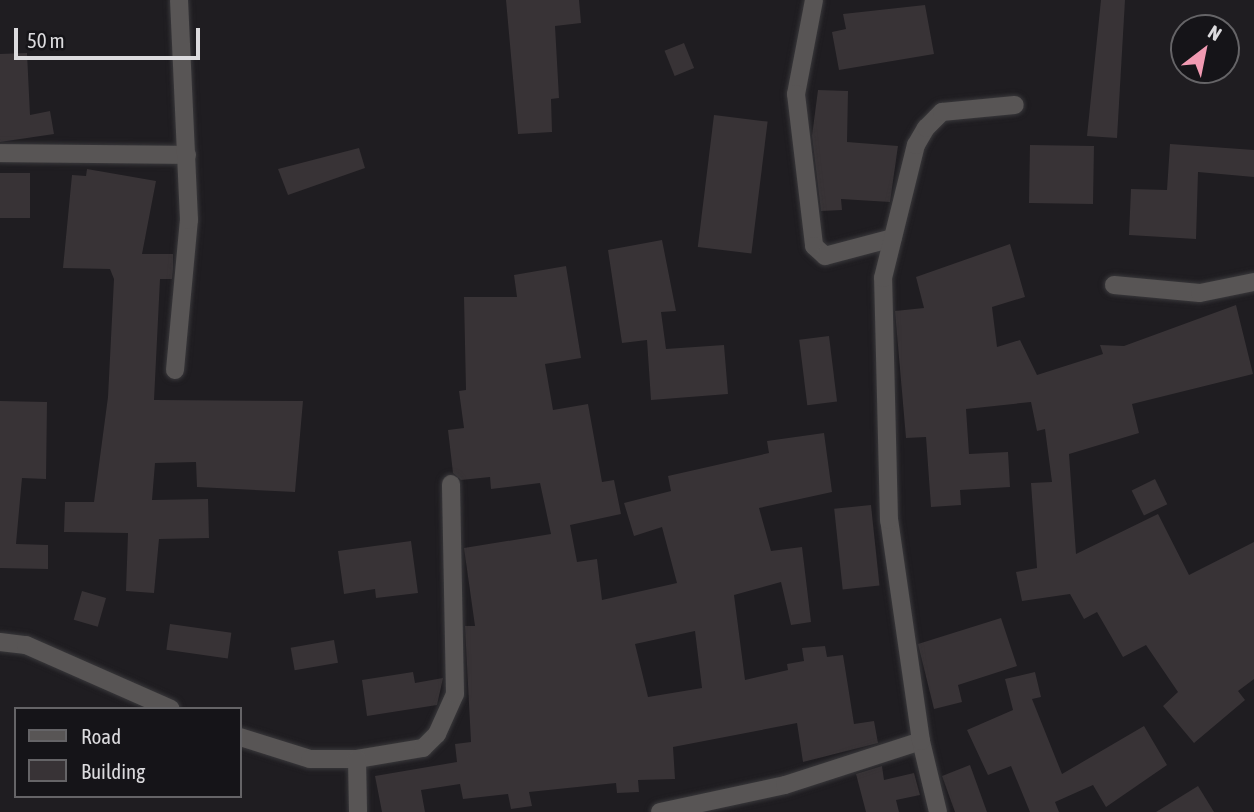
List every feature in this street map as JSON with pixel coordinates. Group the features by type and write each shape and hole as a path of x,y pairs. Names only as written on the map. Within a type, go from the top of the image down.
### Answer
{"street":[{"path":"175,370 184,303 187,155 179,0"},
{"path":"814,0 796,94 814,246 825,256 893,239"},
{"path":"938,812 921,741 889,520 883,278 926,128 942,112 1015,105"},
{"path":"0,153 187,155"},
{"path":"1114,285 1200,293 1254,282"},
{"path":"242,738 310,759 356,759 423,748 449,717 455,694 451,484"},
{"path":"0,642 26,645 166,707"},
{"path":"660,812 785,785 921,741"},
{"path":"356,759 358,812"}],"building":[{"path":"506,0 579,0 581,23 555,26 559,98 551,99 552,132 518,134"},
{"path":"1101,0 1125,0 1117,138 1087,136"},
{"path":"925,5 934,54 839,70 832,32 846,29 843,14"},
{"path":"684,43 694,68 675,76 665,51"},
{"path":"27,53 30,115 50,111 54,134 0,142 0,54"},
{"path":"818,90 848,91 847,142 898,146 890,202 841,199 842,210 821,211 812,136"},
{"path":"714,115 768,122 751,254 698,247"},
{"path":"1170,144 1254,150 1254,177 1198,172 1196,239 1129,235 1131,189 1167,190"},
{"path":"1030,145 1094,146 1093,204 1029,203"},
{"path":"359,148 365,168 288,195 278,169"},
{"path":"87,169 156,181 142,254 173,254 173,269 172,279 160,279 154,400 303,401 295,492 197,487 196,462 155,463 152,500 208,499 209,538 159,539 154,593 126,591 128,533 64,532 65,502 94,502 108,397 114,279 110,269 63,268 72,175 86,176"},
{"path":"0,173 30,173 30,218 0,218"},
{"path":"662,240 676,311 661,312 666,349 724,345 728,394 651,400 647,340 622,343 608,250"},
{"path":"1010,244 1025,297 992,307 997,347 1020,340 1037,375 1103,354 1100,345 1124,346 1236,305 1253,374 1132,404 1139,433 1069,454 1076,554 1158,514 1189,575 1254,542 1254,679 1238,691 1245,700 1194,743 1163,706 1178,692 1146,645 1123,657 1097,612 1084,619 1070,594 1022,601 1016,572 1037,568 1031,483 1052,482 1045,429 1037,431 1031,402 966,409 969,454 1008,452 1010,487 960,490 961,505 931,507 926,437 906,438 895,311 924,308 916,277"},
{"path":"566,266 581,358 545,364 553,410 588,404 602,482 614,480 621,514 570,525 577,562 597,559 602,600 677,583 662,527 634,536 624,503 671,491 668,476 769,453 767,441 824,433 832,492 759,508 771,551 802,547 811,622 791,625 781,582 734,595 745,680 788,670 787,664 804,661 802,648 825,646 827,657 843,655 854,724 874,721 878,743 803,762 797,723 673,747 675,779 638,780 639,792 617,793 616,783 529,792 532,806 511,809 508,794 463,799 460,784 421,790 425,812 382,812 375,776 457,762 455,744 471,742 465,626 475,626 464,548 551,534 540,483 491,489 490,477 461,480 453,473 448,430 464,428 459,391 466,390 464,297 517,297 514,275","holes":["695,631 702,688 648,697 635,644"]},
{"path":"829,336 837,402 807,405 799,340"},
{"path":"0,401 47,402 46,479 22,478 16,544 48,545 48,569 0,568"},
{"path":"1155,479 1167,504 1144,516 1132,490"},
{"path":"871,505 879,586 843,589 834,509"},
{"path":"411,541 418,593 376,598 375,589 344,594 338,551"},
{"path":"82,591 106,598 98,627 74,620"},
{"path":"1001,618 1017,666 958,685 962,702 934,709 918,644"},
{"path":"170,624 231,633 228,658 166,650"},
{"path":"334,640 338,663 295,670 291,648"},
{"path":"413,672 415,683 443,678 437,705 367,716 362,680"},
{"path":"1035,672 1041,697 1032,699 1062,774 1144,726 1167,765 1106,807 1093,785 1055,802 1059,812 1030,812 1011,766 988,775 967,730 1013,710 1005,679"},
{"path":"970,765 987,812 955,812 942,776"},
{"path":"882,766 884,780 914,773 920,795 896,800 899,812 866,812 856,774"},
{"path":"1198,786 1214,812 1156,812"}]}
